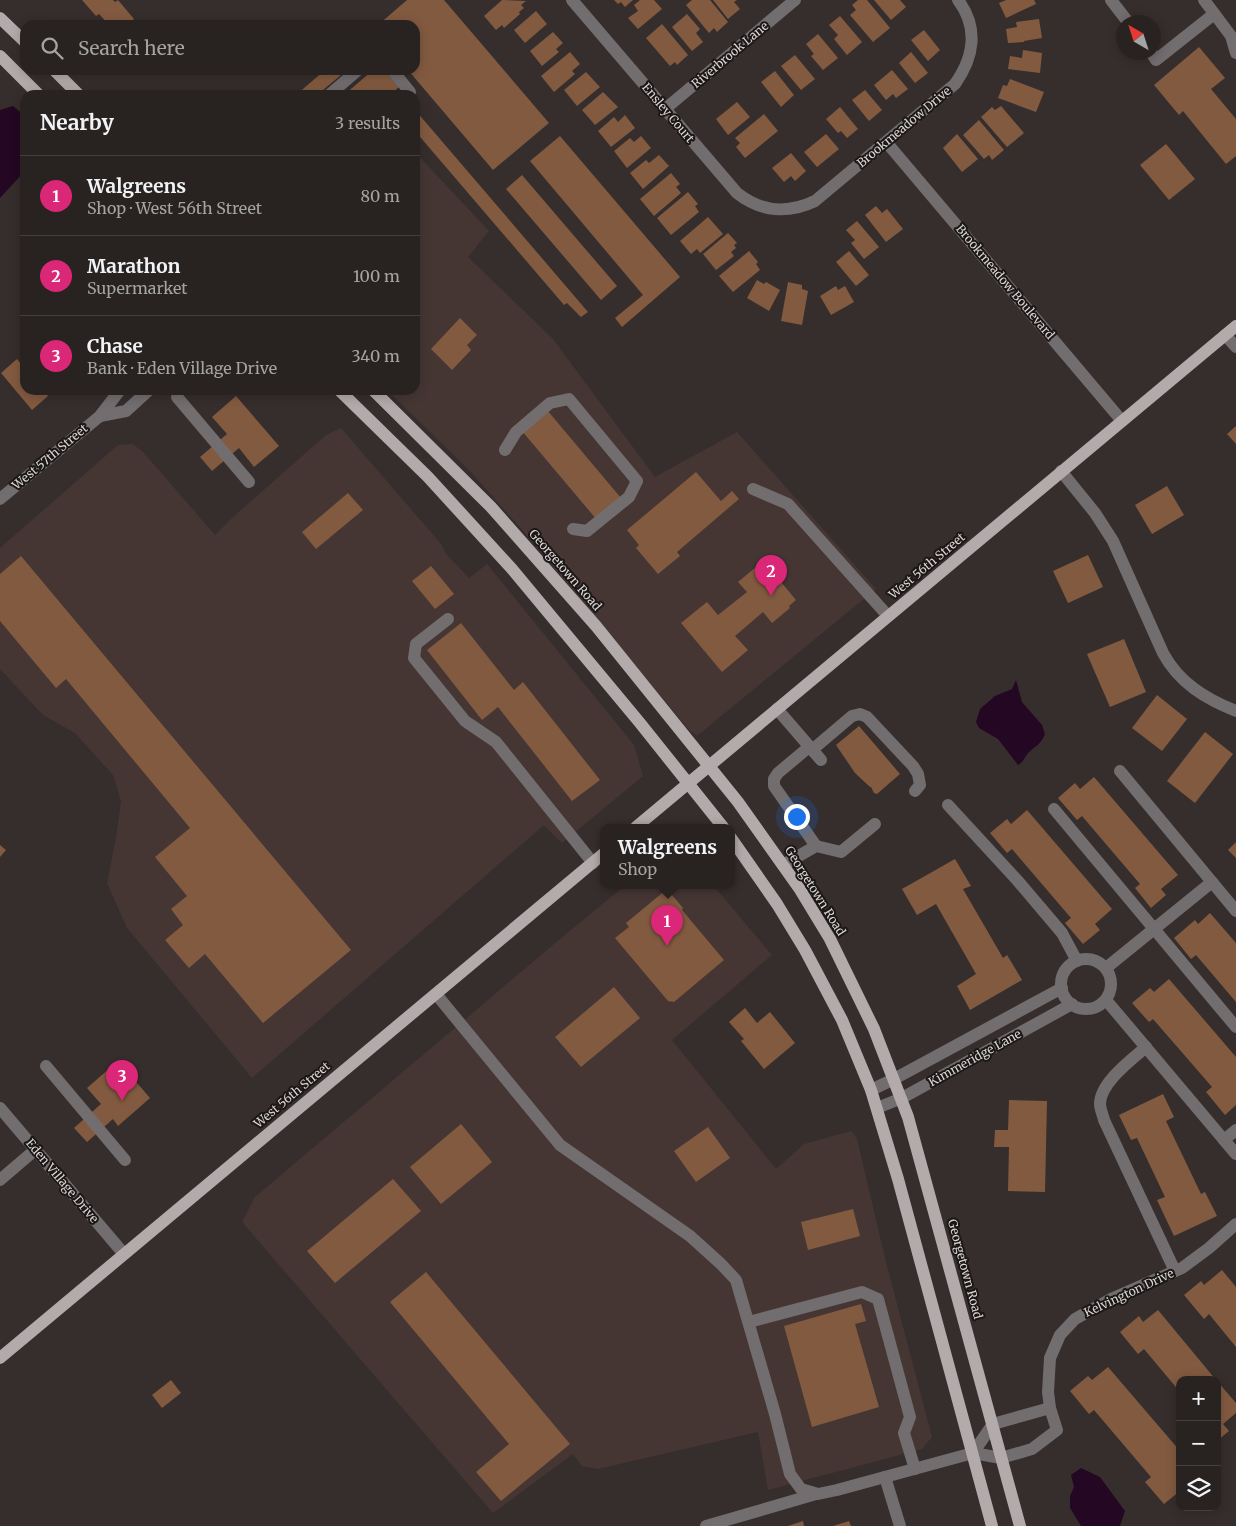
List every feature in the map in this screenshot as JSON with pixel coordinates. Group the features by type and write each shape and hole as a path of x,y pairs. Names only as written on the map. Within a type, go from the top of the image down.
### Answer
{"main road":[{"path":"0,18 20,37"},
{"path":"0,56 34,90"},
{"path":"59,75 74,90"},
{"name":"West 56th Street","path":"640,824 1236,326"},
{"path":"344,395 428,477 512,569 721,824"},
{"name":"Georgetown Road","path":"378,395 491,507 596,626 738,802 783,865 830,939 874,1029 902,1098 1020,1526"},
{"path":"735,844 774,899 805,950 842,1020 871,1090 898,1179 992,1526"},
{"name":"West 56th Street","path":"0,1358 598,858"}],"street":[{"name":"Ensley Court","path":"572,0 737,193 754,204 774,210"},
{"name":"Riverbrook Lane","path":"665,109 795,0"},
{"name":"Brookmeadow Drive","path":"774,210 790,210 806,206 815,201 949,90 966,69 971,52 971,30 967,15 958,0"},
{"path":"1111,0 1123,15"},
{"path":"1204,0 1230,36 1236,54"},
{"path":"1161,56 1214,14"},
{"path":"335,90 352,75"},
{"path":"396,75 408,90"},
{"name":"Brookmeadow Boulevard","path":"887,143 1122,421"},
{"path":"1225,335 1236,347"},
{"name":"West 57th Street","path":"0,499 100,416 116,395"},
{"name":"West 57th Street","path":"100,416 126,411 144,395"},
{"path":"177,397 249,482"},
{"path":"505,450 516,432 550,403 569,400 637,481 629,497 587,531 573,529"},
{"path":"1061,471 1095,513 1113,541 1170,665 1184,682 1195,690 1236,711"},
{"path":"753,489 788,504 888,616"},
{"path":"448,619 416,644 414,658 465,721 496,742 598,858"},
{"path":"777,709 821,760"},
{"path":"875,824 841,852 816,846 774,786 774,780 778,773 852,716 860,714 913,766 918,774 920,785 915,791"},
{"path":"1120,771 1236,911"},
{"path":"948,805 1017,880 1062,933 1077,961"},
{"path":"1054,809 1236,1027"},
{"path":"783,865 816,846"},
{"path":"1106,968 1212,882"},
{"path":"1084,959 1093,960 1106,968 1112,984 1106,1000 1100,1005 1086,1009 1072,1004 1062,988 1064,972 1070,965 1084,959"},
{"name":"Kimmeridge Lane","path":"871,1090 1062,988"},
{"path":"436,994 560,1145 690,1236 736,1280 790,1474 802,1489 818,1494"},
{"path":"1106,1000 1236,1154"},
{"name":"Kimmeridge Lane","path":"877,1108 902,1098 1072,1004"},
{"path":"1146,1047 1120,1070 1106,1087 1100,1104 1104,1120 1175,1271"},
{"path":"46,1066 125,1160"},
{"name":"Eden Village Drive","path":"0,1108 124,1254"},
{"path":"1224,1140 1236,1130"},
{"path":"0,1180 35,1150"},
{"name":"Kelvington Drive","path":"973,1453 1001,1458 1032,1448 1057,1430 1050,1408 1048,1392 1050,1358 1060,1335 1075,1319 1111,1299 1175,1271 1209,1248 1236,1224"},
{"path":"749,1322 862,1292 878,1298 910,1417 904,1433 915,1469"},
{"path":"706,1526 973,1453 992,1424 1050,1408"},
{"path":"885,1477 900,1526"}],"shaded area":[{"path":"13,106 20,112 20,176 0,198 0,110"},
{"path":"420,157 489,231 468,257 553,339 655,477 737,432 876,589 697,736 689,730 532,541 471,472 392,395 420,395"},
{"path":"341,428 442,545 446,554 469,578 487,564 634,745 643,776 562,843 544,825 252,1078 127,928 107,883 121,801 113,775 75,733 43,715 0,669 0,548 118,445 133,444 144,453 215,535 326,435"},
{"path":"1016,680 1022,702 1042,725 1045,734 1041,742 1018,765 998,739 979,728 976,722 980,709 995,696 1012,689"},
{"path":"621,889 716,889 772,955 672,1040 776,1169 804,1144 851,1131 857,1139 886,1262 932,1437 922,1449 768,1490 758,1432 598,1469 582,1466 573,1454 493,1513 242,1222 255,1197"},
{"path":"1081,1468 1100,1477 1125,1511 1120,1526 1081,1526 1070,1508 1070,1496 1074,1487 1071,1475"}],"building":[{"path":"82,0 113,0 115,2 118,0 134,19 104,20 99,14 96,16"},
{"path":"407,0 444,0 549,123 493,170 412,75 420,75 420,20 384,20"},
{"path":"502,0 526,1 521,5 524,8 519,12 520,14 504,28 502,25 496,30 484,16"},
{"path":"614,0 633,0 625,7 621,2 618,4"},
{"path":"640,0 654,0 662,9 638,29 628,18 638,11 634,5"},
{"path":"692,0 710,0 728,22 717,32 714,28 709,33 686,5"},
{"path":"713,0 737,0 734,2 740,9 728,19"},
{"path":"858,0 867,0 890,28 873,42 850,15 856,10 852,5"},
{"path":"874,0 900,0 906,7 891,20"},
{"path":"1006,0 1034,0 1036,4 1006,18 999,3"},
{"path":"536,11 547,24 525,43 514,30"},
{"path":"687,14 700,29 696,33 703,42 692,51 672,27"},
{"path":"840,16 862,42 847,55 834,39 838,35 829,25"},
{"path":"1039,19 1042,38 1008,43 1006,29 1017,27 1016,22"},
{"path":"662,24 688,55 677,65 675,62 670,66 646,38"},
{"path":"924,30 940,50 928,61 911,40"},
{"path":"553,32 563,43 556,49 559,52 542,66 530,51"},
{"path":"818,34 838,58 823,70 811,56 814,54 806,44"},
{"path":"1199,47 1225,78 1211,89 1236,119 1236,156 1226,164 1183,111 1179,115 1154,85"},
{"path":"1023,50 1042,53 1040,73 1008,69 1010,56 1022,58"},
{"path":"570,52 580,64 572,71 575,74 554,92 541,76"},
{"path":"911,52 928,73 915,83 899,63"},
{"path":"795,55 815,79 801,90 781,66"},
{"path":"892,70 908,89 896,98 893,94 886,100 874,85"},
{"path":"775,71 794,95 781,107 761,82"},
{"path":"586,72 600,87 577,106 564,90"},
{"path":"319,75 341,75 323,90 302,90"},
{"path":"367,75 388,75 399,87 396,90 350,90"},
{"path":"1010,79 1044,92 1036,112 998,98 1003,85 1007,86"},
{"path":"865,90 882,110 869,121 852,100"},
{"path":"603,92 618,107 595,125 582,110"},
{"path":"737,102 750,117 728,135 716,119"},
{"path":"1001,106 1024,133 1007,147 981,117 992,107 995,110"},
{"path":"840,107 858,129 847,138 841,131 838,133 826,119"},
{"path":"764,114 778,131 745,158 736,147 740,143 735,138"},
{"path":"625,115 635,128 611,147 598,131 614,117 618,122"},
{"path":"420,116 588,312 581,317 567,303 564,305 420,137"},
{"path":"979,120 1004,150 992,160 989,155 984,159 963,135"},
{"path":"826,134 839,149 817,167 804,152"},
{"path":"957,134 978,159 962,172 943,148"},
{"path":"560,136 680,277 622,327 615,318 643,295 530,161"},
{"path":"641,136 651,148 627,168 614,151 630,138 634,142"},
{"path":"1166,144 1195,179 1169,200 1140,165"},
{"path":"791,153 806,171 795,181 791,176 784,182 772,168"},
{"path":"659,155 669,166 643,189 630,173 646,160 649,163"},
{"path":"671,173 680,184 676,187 681,193 654,216 640,199"},
{"path":"522,175 617,286 601,300 506,189"},
{"path":"688,192 698,204 695,206 699,212 671,235 657,218"},
{"path":"876,206 882,213 887,209 903,229 886,242 865,215"},
{"path":"708,217 723,234 700,253 697,249 691,254 680,241"},
{"path":"857,221 879,247 864,259 851,243 855,240 846,230"},
{"path":"728,233 737,243 734,245 736,248 731,252 734,256 716,270 703,254"},
{"path":"749,251 758,262 756,264 760,270 733,292 719,276"},
{"path":"849,251 869,275 856,286 836,262"},
{"path":"757,280 764,284 766,282 780,290 769,311 747,298"},
{"path":"788,282 802,285 802,289 808,291 802,325 781,321"},
{"path":"836,286 838,290 845,286 854,302 831,315 820,296"},
{"path":"460,318 477,335 467,345 471,350 452,370 431,349"},
{"path":"17,359 20,363 20,395 48,396 32,410 1,373"},
{"path":"236,396 279,446 254,467 239,448 212,471 200,457 227,434 212,417"},
{"path":"547,410 621,498 597,520 522,431"},
{"path":"1236,426 1236,444 1227,434"},
{"path":"696,472 721,501 732,491 739,499 677,552 680,556 658,574 636,548 639,545 627,530"},
{"path":"1167,486 1184,515 1152,534 1135,505"},
{"path":"348,493 363,510 316,549 302,532"},
{"path":"1088,555 1103,587 1068,603 1053,571"},
{"path":"21,556 351,950 263,1023 205,954 189,968 165,940 183,925 171,909 187,896 155,857 190,828 66,679 56,688 0,621 0,574"},
{"path":"767,565 796,600 789,606 790,608 772,623 763,612 735,636 748,650 722,672 681,623 707,602 718,615 747,592 738,582 756,567 759,571"},
{"path":"431,566 454,594 435,609 412,581"},
{"path":"461,623 514,690 523,682 600,780 572,801 498,707 482,720 427,650"},
{"path":"1124,639 1146,692 1110,707 1087,654"},
{"path":"1157,695 1187,719 1162,751 1132,728"},
{"path":"859,726 900,774 877,794 855,773 836,745"},
{"path":"1205,732 1233,754 1195,803 1167,781"},
{"path":"1094,777 1178,875 1161,889 1166,895 1151,908 1135,888 1140,884 1082,816 1077,820 1058,798 1075,783 1080,789"},
{"path":"1027,810 1112,909 1095,924 1100,930 1083,944 1065,923 1071,918 1012,849 1007,853 990,833 1007,819 1011,824"},
{"path":"1236,842 1236,858 1228,850"},
{"path":"0,845 6,850 0,857"},
{"path":"955,859 971,886 963,889 1003,958 1007,955 1022,980 970,1010 957,986 976,974 936,904 917,915 902,889"},
{"path":"667,889 724,960 674,1002 668,1001 615,938 629,927 626,923"},
{"path":"1210,913 1236,943 1236,1002 1196,955 1191,959 1174,938 1195,920 1198,924"},
{"path":"1169,979 1236,1057 1236,1105 1225,1115 1206,1092 1212,1087 1153,1019 1149,1022 1132,1003 1150,988 1154,992"},
{"path":"614,987 640,1018 581,1067 555,1037"},
{"path":"745,1008 757,1023 770,1012 795,1043 764,1069 741,1041 744,1039 729,1022"},
{"path":"118,1061 150,1098 118,1126 113,1119 87,1142 74,1128 101,1104 87,1088"},
{"path":"1163,1094 1174,1117 1166,1121 1201,1194 1205,1192 1217,1216 1174,1236 1157,1200 1165,1197 1137,1138 1131,1140 1119,1115"},
{"path":"1009,1100 1047,1101 1045,1192 1008,1191 1009,1147 994,1147 995,1130 1008,1130"},
{"path":"461,1124 492,1162 441,1204 410,1167"},
{"path":"708,1127 730,1158 696,1182 674,1151"},
{"path":"393,1179 421,1211 335,1283 307,1251"},
{"path":"853,1209 860,1236 808,1250 801,1222"},
{"path":"1222,1270 1236,1287 1236,1347 1209,1314 1204,1319 1184,1295 1201,1281 1204,1285"},
{"path":"426,1272 570,1444 501,1501 476,1472 509,1444 390,1302"},
{"path":"861,1304 866,1321 855,1324 879,1407 812,1427 784,1326"},
{"path":"1158,1310 1213,1376 1176,1376 1176,1387 1144,1349 1138,1354 1120,1332 1139,1316 1143,1322"},
{"path":"1108,1367 1176,1446 1176,1494 1164,1504 1145,1482 1151,1477 1094,1410 1089,1414 1070,1391 1088,1376 1092,1380"},
{"path":"171,1380 181,1393 162,1408 152,1395"},
{"path":"1221,1386 1236,1403 1236,1413 1223,1424 1229,1431 1221,1438"},
{"path":"803,1521 804,1526 788,1526"},
{"path":"849,1521 851,1526 833,1526"}],"place":[{"name":"Marathon","path":"771,596"},
{"name":"Walgreens","path":"667,946"},
{"name":"Chase","path":"122,1101"}]}
